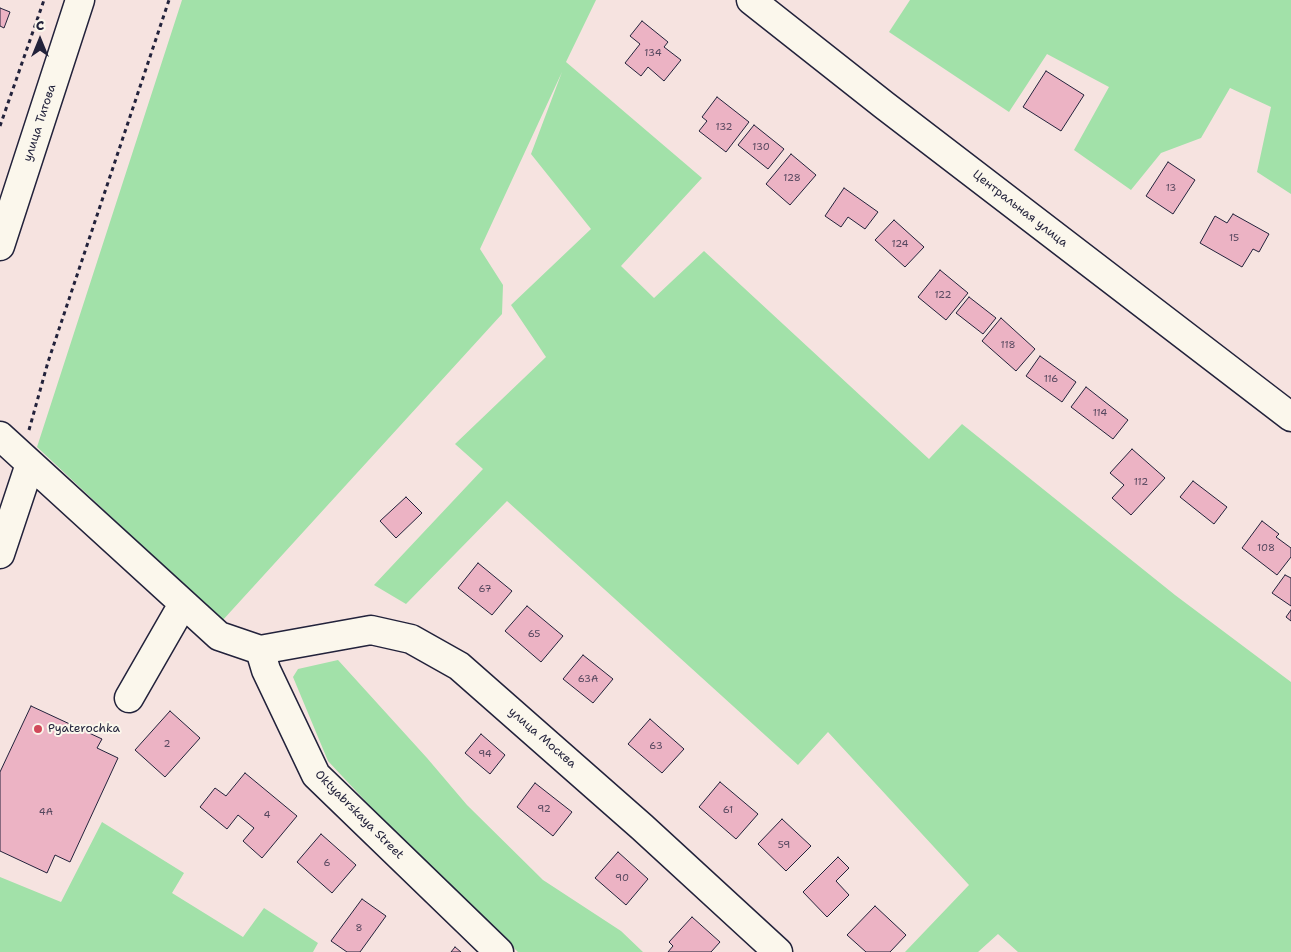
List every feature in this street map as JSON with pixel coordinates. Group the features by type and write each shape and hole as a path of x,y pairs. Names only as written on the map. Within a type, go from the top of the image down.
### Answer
{"street":[{"name":"улица Титова","path":"0,246 80,0"},
{"name":"Центральная улица","path":"751,0 884,105 1291,417"},
{"path":"0,436 219,636 260,650"},
{"path":"0,554 26,460"},
{"path":"129,698 183,604"},
{"name":"улица Москва","path":"260,650 371,630 411,639 459,666 642,827 778,952"},
{"name":"Oktyabrskaya Street","path":"260,650 266,670 316,775 499,952"}],"path":[{"path":"0,126 44,0"},
{"path":"26,460 48,362 169,0"}],"green space":[{"path":"182,0 596,0 566,62 702,178 621,266 654,298 704,251 929,459 962,424 1175,595 1291,682 1291,952 1018,952 998,934 978,952 905,952 969,885 828,732 798,765 507,501 406,604 374,585 483,469 455,444 546,357 511,305 591,229 531,154 562,72 480,249 503,285 502,314 222,621 37,447"},
{"path":"910,0 1291,0 1291,194 1257,172 1271,107 1230,88 1201,138 1161,153 1131,190 1074,150 1109,87 1047,54 1009,112 889,32"},
{"path":"338,660 467,805 543,880 621,931 643,952 518,952 397,835 328,761 293,677 298,669"},
{"path":"102,822 184,873 172,893 243,937 264,908 318,943 313,952 0,952 0,877 61,902"}],"building":[{"path":"0,8 10,12 4,28 0,26"},
{"path":"642,21 668,42 664,47 681,60 664,81 648,67 641,76 625,63 640,44 630,36"},
{"path":"1046,71 1084,95 1061,131 1023,107"},
{"path":"717,97 749,122 726,152 699,131 707,121 702,117"},
{"path":"754,125 784,149 768,169 738,145"},
{"path":"791,154 816,175 790,205 766,184"},
{"path":"1168,162 1195,180 1173,214 1146,196"},
{"path":"844,188 878,212 865,229 848,217 841,227 825,216"},
{"path":"1233,214 1269,234 1259,252 1253,249 1242,267 1200,243 1215,216 1227,223"},
{"path":"894,220 924,247 905,267 875,240"},
{"path":"940,270 968,293 946,320 918,297"},
{"path":"969,297 996,318 983,334 956,313"},
{"path":"1001,318 1035,349 1016,371 982,341"},
{"path":"1040,356 1076,382 1062,402 1026,376"},
{"path":"1086,387 1128,420 1113,439 1071,407"},
{"path":"1132,449 1165,478 1131,515 1112,498 1124,485 1110,473"},
{"path":"1193,481 1227,507 1214,524 1180,497"},
{"path":"406,497 422,513 396,538 380,521"},
{"path":"1262,521 1279,534 1276,537 1291,548 1291,557 1277,575 1242,548"},
{"path":"478,563 512,591 492,615 458,588"},
{"path":"1285,575 1291,578 1291,606 1272,593"},
{"path":"527,606 563,636 541,662 505,631"},
{"path":"1291,610 1291,621 1286,617"},
{"path":"583,655 613,679 593,703 563,679"},
{"path":"31,706 102,739 97,748 118,758 70,862 55,855 47,873 0,851 0,772"},
{"path":"170,711 200,738 165,777 135,750"},
{"path":"650,719 684,749 662,773 628,744"},
{"path":"481,734 505,755 490,774 465,753"},
{"path":"245,773 297,816 262,858 243,841 254,828 238,815 227,829 200,807 215,788 226,796"},
{"path":"720,782 758,814 736,839 699,807"},
{"path":"535,783 572,812 553,836 517,807"},
{"path":"782,819 811,846 786,871 758,844"},
{"path":"321,834 356,865 332,893 297,862"},
{"path":"618,852 648,879 626,905 595,878"},
{"path":"838,857 849,868 836,881 849,895 827,917 803,892"},
{"path":"362,899 386,916 360,952 347,952 331,941"},
{"path":"875,906 906,935 890,952 866,952 847,935"},
{"path":"692,917 720,942 711,952 668,952 673,946 669,942"},
{"path":"455,947 461,952 451,952"}],"place":[{"name":"Pyaterochka","path":"38,729"}]}
